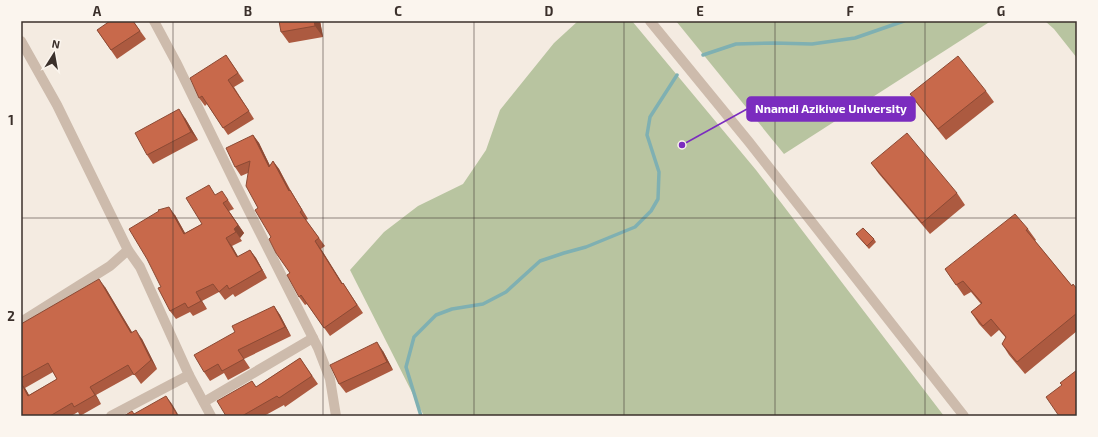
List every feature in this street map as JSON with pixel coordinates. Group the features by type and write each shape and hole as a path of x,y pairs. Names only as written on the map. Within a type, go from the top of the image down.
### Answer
{"street":[{"path":"154,21 176,62 313,338 330,378 336,416"},
{"path":"650,21 749,142 964,416"},
{"path":"21,41 57,105 128,250 140,268 190,375 211,416"},
{"path":"21,322 110,266 128,250"},
{"path":"204,402 313,338"},
{"path":"111,416 190,375"}],"green space":[{"path":"578,21 632,21 756,170 944,416 424,416 350,270 384,232 418,206 463,184 486,150 500,110 554,43"},
{"path":"676,21 991,21 784,154"},
{"path":"1045,21 1077,21 1077,58 1054,29"}],"building":[{"path":"110,21 133,21 140,31 111,50 97,30"},
{"path":"279,21 314,21 315,26 281,32"},
{"path":"226,55 238,73 228,80 249,111 223,128 202,96 199,98 190,78"},
{"path":"958,56 986,91 938,129 910,94"},
{"path":"179,109 191,132 147,155 135,133"},
{"path":"907,133 957,193 922,223 871,163"},
{"path":"253,135 269,167 273,161 289,191 290,190 302,210 300,212 319,238 315,241 357,305 324,328 301,295 299,297 287,275 290,273 276,253 269,239 271,237 255,210 258,208 246,186 250,161 235,167 226,148"},
{"path":"209,185 215,195 222,191 228,200 223,203 238,225 234,229 236,232 226,238 237,257 250,250 262,270 229,289 227,285 219,292 213,284 196,292 201,301 188,308 185,303 170,311 158,288 161,287 147,259 129,229 159,211 158,210 169,207 184,234 202,224 186,198"},
{"path":"1015,214 1028,229 1026,230 1072,286 1073,284 1077,289 1077,313 1017,362 1002,344 1006,337 991,319 983,326 971,312 982,303 963,281 956,285 945,269"},
{"path":"863,228 874,239 867,246 856,234"},
{"path":"99,279 131,333 136,330 151,360 134,375 128,365 90,387 95,395 74,407 72,403 50,416 21,416 21,383 28,396 57,379 48,363 21,378 21,324"},
{"path":"274,306 285,327 238,350 244,359 222,371 218,364 204,372 194,355 235,332 232,326"},
{"path":"377,342 387,362 339,384 330,365"},
{"path":"300,358 312,376 279,398 277,396 242,416 226,416 217,401 252,381 256,387"},
{"path":"1077,370 1077,416 1059,416 1046,397 1062,385 1060,383"},
{"path":"166,396 178,416 124,416 132,411 134,414"}],"waterway":[{"path":"703,55 736,44 812,44 855,38 904,21"},
{"path":"421,416 406,367 414,337 436,315 452,309 483,304 506,292 540,261 586,247 635,227 651,211 658,199 659,172 647,135 650,117 677,75"}],"place":[{"name":"Nnamdi Azikiwe University","path":"682,145"}]}
